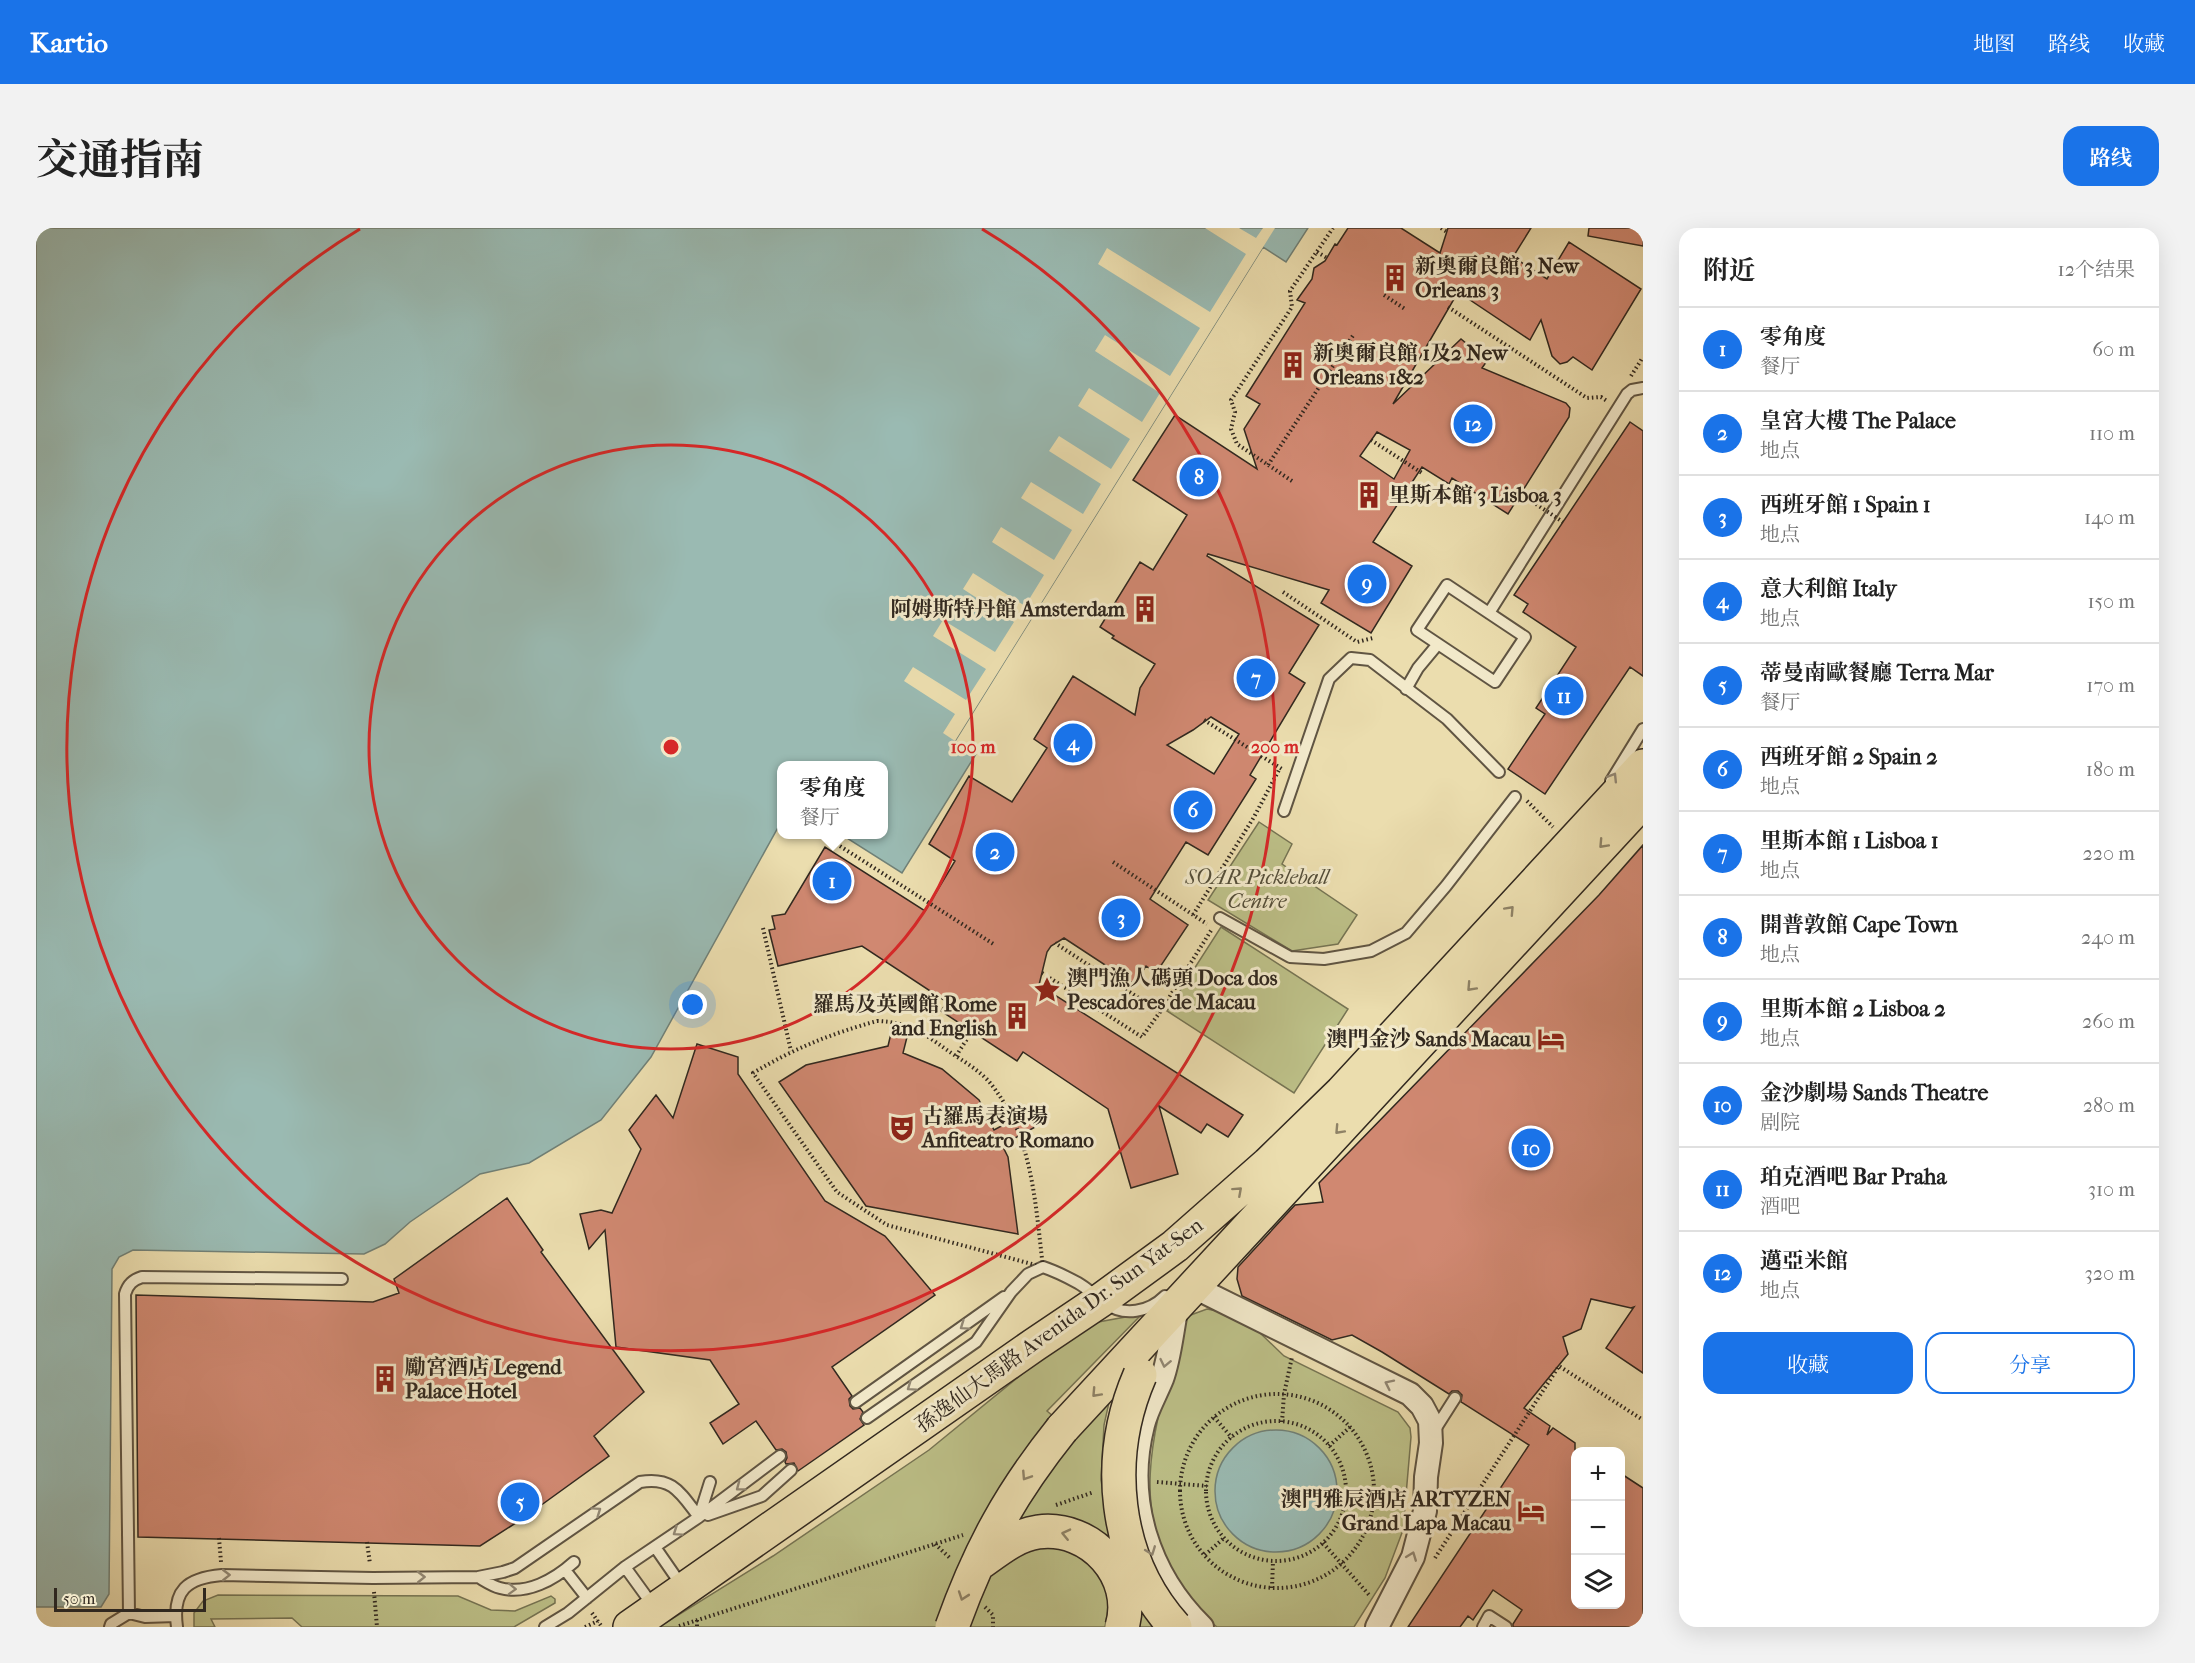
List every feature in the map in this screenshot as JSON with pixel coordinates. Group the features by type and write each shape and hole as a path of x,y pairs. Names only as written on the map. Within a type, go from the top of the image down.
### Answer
{"main road":[{"name":"孫逸仙大馬路 Avenida Dr. Sun Yat-Sen","path":"656,1623 684,1590 1175,1246 1268,1164 1342,1092 1643,766"},
{"name":"孫逸仙大馬路 Avenida Dr. Sun Yat-Sen","path":"952,1627 976,1566 1008,1503 1033,1465 1062,1429 1187,1288 1643,801"},
{"path":"1175,1627 1155,1600 1141,1575 1127,1540 1120,1504 1120,1447 1127,1410 1140,1375 1187,1288"},
{"path":"656,1623 777,1546 925,1443 1101,1300"},
{"path":"976,1566 1014,1540 1026,1535 1050,1531 1074,1535 1104,1555 1118,1575 1124,1598 1122,1627"}],"street":[{"path":"1202,1627 1179,1601 1156,1565 1142,1525 1137,1491 1139,1441 1148,1408 1162,1378 1187,1288 1410,1394 1422,1406 1430,1421 1431,1443 1426,1477 1425,1511 1413,1557 1370,1627"}],"lane":[{"path":"1489,613 1627,394 1643,387"},
{"path":"1447,585 1525,637 1495,682 1438,644 1417,630 1447,585"},
{"path":"1406,689 1418,668 1438,644"},
{"path":"1284,811 1329,679 1351,658 1370,660 1447,719 1499,772"},
{"path":"1570,844 1643,729"},
{"path":"1220,918 1290,957 1324,959 1371,951 1406,933 1446,886 1515,797"},
{"path":"867,1418 976,1342 1011,1292 1028,1274 1043,1267 1078,1283 1114,1308 1136,1311 1187,1288"},
{"path":"129,1614 125,1306 127,1287 131,1282 142,1277 342,1279"},
{"path":"856,1402 1011,1292"},
{"path":"1431,1443 1435,1428 1455,1398"},
{"path":"545,1627 780,1456"},
{"path":"699,1517 762,1496 791,1470"},
{"path":"110,1627 111,1624 129,1614 177,1622 176,1599 191,1582 203,1577 222,1575 373,1578 478,1577 515,1568 640,1482 654,1479 673,1486 699,1517"},
{"path":"699,1517 710,1482"},
{"path":"655,1547 684,1590"},
{"path":"478,1577 498,1588 515,1590 539,1585 574,1562"},
{"path":"625,1567 656,1623"},
{"path":"565,1570 586,1598"},
{"path":"1483,1627 1490,1616 1506,1627"}],"path":[{"path":"1292,481 1237,444 1231,429 1235,412 1231,400 1292,307 1290,291 1333,228"},
{"path":"1441,228 1447,232"},
{"path":"1317,252 1327,258"},
{"path":"1384,295 1405,309"},
{"path":"1448,307 1587,398 1601,397 1618,409"},
{"path":"1268,465 1354,334"},
{"path":"1371,440 1422,473"},
{"path":"1521,494 1563,522"},
{"path":"1284,592 1357,642 1373,638"},
{"path":"1204,720 1295,777"},
{"path":"1193,915 1254,817 1280,768"},
{"path":"1499,772 1570,844"},
{"path":"829,839 995,945"},
{"path":"1042,973 1142,1037 1160,1012 1213,927 1113,862"},
{"path":"763,928 791,1050"},
{"path":"1055,943 1160,1012"},
{"path":"876,1020 897,1021 918,1029 956,1056 989,1082 1012,1115 1026,1150 1043,1267 887,1225 837,1192 753,1072 791,1050 836,1032 876,1020"},
{"path":"956,1056 969,1036"},
{"path":"1282,1422 1284,1394 1296,1338"},
{"path":"1431,1566 1558,1366 1643,1420"},
{"path":"1284,1394 1304,1397 1319,1403 1333,1411 1350,1427 1365,1449 1371,1463 1375,1497 1369,1526 1362,1540 1342,1564 1315,1582 1272,1588 1253,1586 1238,1580 1224,1573 1205,1555 1192,1538 1186,1523 1181,1507 1180,1484 1185,1459 1192,1444 1201,1430 1214,1417 1239,1401 1255,1396 1284,1394"},
{"path":"1214,1417 1232,1438"},
{"path":"1271,1421 1305,1428 1329,1446 1343,1470 1346,1495 1337,1526 1323,1543 1304,1556 1273,1561 1248,1555 1225,1538 1210,1514 1207,1486 1210,1468 1215,1458 1232,1438 1249,1427 1271,1421"},
{"path":"1329,1446 1350,1427"},
{"path":"1158,1482 1207,1486"},
{"path":"1055,1505 1098,1491"},
{"path":"1346,1495 1375,1497"},
{"path":"656,1623 697,1620 968,1533"},
{"path":"219,1538 222,1575"},
{"path":"1205,1555 1225,1538"},
{"path":"1323,1543 1379,1612"},
{"path":"1272,1588 1273,1561"},
{"path":"979,1606 991,1612 994,1620 993,1627"},
{"path":"697,1620 697,1627"},
{"path":"585,1627 598,1621"}],"green space":[{"name":"SOAR Pickleball Centre","path":"1259,822 1292,844 1282,864 1357,915 1338,944 1292,951 1208,900"},
{"path":"1221,927 1348,1009 1294,1093 1167,1011"},
{"path":"1207,1309 1217,1311 1259,1332 1284,1356 1398,1412 1410,1428 1403,1530 1385,1578 1354,1627 1217,1627 1186,1594 1162,1551 1153,1519 1150,1487 1157,1421 1182,1323 1188,1316"},
{"path":"1142,1314 1047,1411 1066,1427 1110,1398 1104,1425 1101,1480 1109,1529 1163,1627 1125,1627 1108,1610 1105,1627 659,1627 773,1556 929,1450 1082,1325"},
{"path":"218,1595 458,1596 491,1610 515,1611 551,1596 555,1599 555,1603 514,1627 302,1627 292,1618 211,1619 215,1627 194,1627 194,1613 203,1601"}],"water":[{"path":"36,228 1308,228 1286,262 1263,247 955,741 976,754 902,873 848,839 888,839 888,761 777,761 777,829 651,1057 601,1120 529,1163 480,1174 410,1222 385,1244 364,1254 133,1250 119,1257 112,1269 109,1594 101,1607 36,1607"},
{"path":"1276,1430 1299,1435 1319,1448 1332,1468 1337,1491 1332,1514 1319,1534 1299,1547 1276,1552 1253,1547 1233,1534 1220,1514 1215,1491 1220,1468 1233,1448 1253,1435"}],"pier":[{"path":"1205,228 1239,228 1256,238 1263,228 1275,228 955,741 943,733 955,714 904,681 913,667 966,700 986,669 933,636 943,620 995,652 1014,622 963,589 973,573 1025,606 1044,575 992,542 1001,527 1054,560 1072,530 1021,498 1031,482 1083,514 1101,484 1049,451 1059,436 1111,469 1130,439 1078,406 1089,388 1142,422 1160,393 1095,351 1105,335 1170,376 1200,328 1098,264 1107,248 1210,312 1246,254"}],"building":[{"path":"1348,228 1401,228 1440,253 1448,228 1531,228 1513,257 1547,279 1569,242 1641,289 1592,370 1573,357 1560,364 1552,356 1541,320 1530,340 1458,292 1393,404 1461,339 1487,361 1482,368 1566,403 1570,408 1569,417 1508,514 1452,478 1449,484 1422,467 1373,542 1412,566 1371,633 1321,603 1329,590 1208,554 1207,556 1319,625 1289,673 1305,683 1250,775 1256,779 1208,855 1186,842 1150,899 1188,925 1156,973 1146,966 1134,984 1064,938 1051,946 1047,952 1039,985 1243,1115 1228,1137 1207,1124 1201,1133 1159,1106 1178,1174 1131,1188 1108,1109 1023,1052 1017,1061 941,1011 947,1002 862,946 778,966 769,930 775,929 772,916 785,914 825,847 925,911 955,861 929,844 969,776 1012,802 1047,748 1034,739 1073,676 1135,715 1140,688 1155,664 1112,638 1114,636 1100,627 1140,562 1153,570 1187,515 1133,480 1175,415 1257,469 1244,429 1260,404 1246,396 1305,303 1297,300 1312,279 1314,268 1325,261 1335,244 1337,245","holes":["1377,432 1410,450 1394,479 1360,456","1211,717 1239,734 1214,774 1167,745"]},
{"path":"1589,228 1643,228 1643,246 1588,236"},
{"path":"1630,422 1643,431 1643,676 1630,667 1545,794 1508,769 1545,714 1536,708 1576,647 1523,612 1528,604 1514,595"},
{"name":"澳門金沙 Sands Macau","path":"1643,845 1643,1373 1606,1348 1634,1307 1591,1299 1581,1329 1563,1337 1568,1354 1524,1408 1550,1426 1547,1435 1553,1428 1575,1443 1575,1447 1571,1447 1571,1609 1625,1609 1625,1476 1643,1488 1643,1627 1513,1627 1522,1610 1493,1590 1473,1620 1468,1616 1460,1627 1408,1627 1529,1445 1461,1402 1462,1395 1458,1391 1452,1391 1449,1394 1352,1335 1332,1340 1242,1296 1237,1279 1238,1267 1295,1205 1323,1202 1319,1183 1599,895"},
{"name":"古羅馬表演場 Anfiteatro Romano","path":"893,1025 909,1029 903,1053 942,1069 979,1100 994,1130 1031,1110 1039,1125 1002,1145 1008,1157 1018,1234 866,1206 779,1082 806,1065 888,1046"},
{"path":"697,1044 738,1057 738,1074 825,1201 885,1236 935,1295 832,1367 852,1396 849,1399 850,1406 853,1409 860,1408 863,1412 860,1419 864,1425 798,1471 794,1463 786,1464 786,1452 782,1449 776,1450 756,1421 723,1444 710,1423 739,1404 710,1360 616,1347 605,1230 589,1249 580,1214 601,1210 612,1213 641,1149 629,1130 656,1095 673,1118"},
{"name":"勵宮酒店 Legend Palace Hotel","path":"507,1198 543,1250 541,1252 644,1392 594,1436 609,1456 522,1519 480,1546 138,1537 136,1295 373,1302 399,1293 394,1279"}],"place":[{"name":"新奧爾良館 3 New Orleans 3","path":"1395,278"},
{"name":"新奧爾良館 1及2 New Orleans 1&2","path":"1293,365"},
{"name":"邁亞米館","path":"1473,424"},
{"name":"開普敦館 Cape Town","path":"1199,477"},
{"name":"里斯本館 3 Lisboa 3","path":"1369,495"},
{"name":"里斯本館 2 Lisboa 2","path":"1367,584"},
{"name":"阿姆斯特丹館 Amsterdam","path":"1145,609"},
{"name":"里斯本館 1 Lisboa 1","path":"1256,678"},
{"name":"珀克酒吧 Bar Praha","path":"1564,696"},
{"name":"意大利館 Italy","path":"1073,743"},
{"name":"西班牙館 2 Spain 2","path":"1193,810"},
{"name":"皇宮大樓 The Palace","path":"995,852"},
{"name":"零角度","path":"832,881"},
{"name":"西班牙館 1 Spain 1","path":"1121,918"},
{"name":"澳門漁人碼頭 Doca dos Pescadores de Macau","path":"1047,990"},
{"name":"羅馬及英國館 Rome and English","path":"1017,1016"},
{"name":"澳門金沙 Sands Macau","path":"1551,1039"},
{"name":"古羅馬表演場 Anfiteatro Romano","path":"902,1128"},
{"name":"金沙劇場 Sands Theatre","path":"1531,1148"},
{"name":"勵宮酒店 Legend Palace Hotel","path":"385,1379"},
{"name":"蒂曼南歐餐廳 Terra Mar","path":"520,1502"},
{"name":"澳門雅辰酒店 ARTYZEN Grand Lapa Macau","path":"1531,1511"}]}
